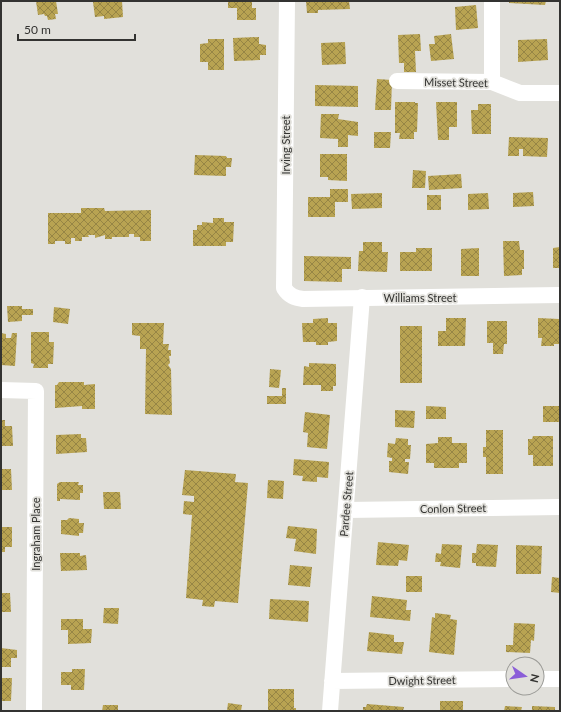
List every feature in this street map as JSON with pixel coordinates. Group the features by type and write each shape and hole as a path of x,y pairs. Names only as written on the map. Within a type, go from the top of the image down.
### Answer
{"street":[{"name":"Irving Street","path":"284,288 287,1"},
{"path":"492,1 492,82"},
{"name":"Misset Street","path":"397,81 492,82 520,93 560,93"},
{"name":"Williams Street","path":"284,288 291,296 303,299 560,295"},
{"name":"Pardee Street","path":"330,711 362,297"},
{"name":"Ingraham Place","path":"1,390 36,391 34,711"},
{"name":"Conlon Street","path":"346,510 560,507"},
{"path":"545,679 559,678"},
{"name":"Dwight Street","path":"332,681 505,679"}],"building":[{"path":"36,1 56,1 58,14 55,14 56,19 48,20 47,16 44,14 38,15"},
{"path":"122,1 123,17 104,19 104,16 95,17 93,2"},
{"path":"228,1 252,1 252,8 256,8 256,20 237,20 237,8 228,8"},
{"path":"306,1 349,1 350,9 318,10 318,13 307,13"},
{"path":"509,1 546,1 545,5 509,3"},
{"path":"476,5 478,28 456,30 455,7"},
{"path":"420,34 421,51 415,51 416,72 404,72 404,63 399,63 398,35"},
{"path":"451,34 454,59 431,61 429,44 435,44 434,36"},
{"path":"259,37 259,44 266,45 266,55 260,55 260,60 234,61 233,38"},
{"path":"208,39 224,39 224,70 208,70 208,62 200,62 200,44 208,43"},
{"path":"547,39 548,60 518,62 518,40"},
{"path":"345,42 346,64 322,65 321,43"},
{"path":"377,79 392,80 391,110 375,110"},
{"path":"315,85 358,86 358,107 315,106"},
{"path":"395,102 418,103 417,132 414,132 414,139 399,139 400,133 395,133"},
{"path":"436,102 457,102 457,127 449,127 449,140 438,140"},
{"path":"478,104 491,104 491,134 472,134 471,110 478,110"},
{"path":"321,114 339,114 338,119 358,122 358,136 348,135 348,147 338,147 338,139 320,138"},
{"path":"374,132 391,132 390,148 374,148"},
{"path":"509,137 548,138 547,157 523,156 523,149 519,149 519,156 508,156"},
{"path":"320,154 347,154 347,181 328,180 328,177 320,177"},
{"path":"195,155 226,156 227,158 232,158 231,167 226,167 226,176 194,175"},
{"path":"413,170 426,171 425,188 412,188"},
{"path":"461,174 462,188 429,190 428,176"},
{"path":"330,189 348,189 348,202 335,202 335,217 308,217 308,197 330,197"},
{"path":"533,192 534,206 513,207 513,193"},
{"path":"382,193 382,208 352,209 351,194"},
{"path":"488,193 489,209 468,210 468,194"},
{"path":"427,195 441,195 441,210 427,210"},
{"path":"81,208 104,208 105,211 151,210 151,241 140,241 140,237 134,237 134,234 129,234 129,237 112,237 112,239 105,239 105,235 95,238 95,235 88,235 89,237 82,237 82,241 75,241 75,238 71,238 71,244 65,244 65,241 55,241 55,244 48,244 48,213 81,213"},
{"path":"213,218 224,218 224,222 234,222 233,242 226,242 226,246 193,246 193,230 197,230 197,225 202,225 202,222 213,223"},
{"path":"503,241 519,241 520,250 524,250 524,269 522,269 522,275 504,276"},
{"path":"363,242 382,242 382,252 388,252 387,272 358,271 359,251 363,251"},
{"path":"560,247 560,268 553,268 553,248"},
{"path":"416,248 432,248 432,271 400,271 400,252 416,252"},
{"path":"479,248 479,276 461,276 461,249"},
{"path":"304,256 351,257 351,269 342,269 342,282 304,281"},
{"path":"7,306 22,306 22,309 33,309 33,315 22,315 22,321 8,322"},
{"path":"54,307 70,309 68,324 53,322"},
{"path":"328,318 328,323 337,323 337,341 328,342 328,345 316,345 316,342 303,342 302,323 313,323 313,319"},
{"path":"446,318 466,318 465,346 438,346 438,331 446,331"},
{"path":"538,318 559,319 560,344 554,344 554,346 541,346 542,338 538,338"},
{"path":"487,321 507,321 507,344 504,344 503,354 493,354 493,343 487,343"},
{"path":"132,323 164,323 163,344 169,344 168,350 171,350 171,356 169,356 170,363 168,365 171,369 172,415 145,414 146,349 140,349 140,336 132,335"},
{"path":"400,326 422,326 422,383 400,383"},
{"path":"31,332 49,332 49,342 54,342 53,364 48,364 48,368 33,368 34,364 31,363"},
{"path":"1,333 6,334 6,338 11,338 12,333 17,333 15,366 1,365"},
{"path":"309,363 336,364 336,386 333,386 333,391 321,391 321,385 303,385 304,366 309,367"},
{"path":"270,369 281,370 279,388 269,387"},
{"path":"59,382 84,382 84,385 95,384 95,409 82,409 82,406 55,408 55,385"},
{"path":"282,388 286,388 286,404 267,404 267,396 282,396"},
{"path":"426,406 446,407 446,419 426,419"},
{"path":"543,406 559,406 559,422 543,422"},
{"path":"395,410 415,411 414,428 395,427"},
{"path":"305,412 330,415 327,449 307,447 308,433 303,432"},
{"path":"1,420 5,420 5,426 12,426 13,446 1,446"},
{"path":"486,430 503,430 503,474 486,474 486,457 483,457 483,447 486,447"},
{"path":"81,434 81,438 86,438 87,452 56,454 56,435"},
{"path":"533,436 553,436 553,466 533,466 533,455 528,455 528,439 532,439"},
{"path":"438,437 452,437 452,443 467,443 467,463 459,463 459,468 434,468 434,463 426,463 426,444 438,443"},
{"path":"396,438 408,439 408,445 411,445 410,459 405,459 405,462 409,462 408,474 389,472 389,461 392,461 392,458 387,457 388,443 395,444"},
{"path":"294,459 329,462 328,478 317,477 317,482 302,481 303,476 293,475"},
{"path":"1,469 11,469 12,490 1,490"},
{"path":"185,470 236,474 235,482 248,483 238,603 215,601 214,607 202,606 203,600 186,598 192,515 183,514 184,501 194,502 194,496 182,495"},
{"path":"268,480 284,481 283,499 267,498"},
{"path":"60,482 79,482 78,485 83,485 83,493 80,493 80,500 60,499 60,501 57,501 57,484"},
{"path":"103,492 120,492 121,509 104,509"},
{"path":"69,518 79,519 79,523 84,523 83,533 79,533 79,536 61,534 61,520 67,520"},
{"path":"288,526 317,529 316,554 294,551 296,539 286,538"},
{"path":"1,527 12,527 12,547 5,547 5,552 1,552"},
{"path":"378,542 409,545 407,561 399,560 398,566 376,565"},
{"path":"442,544 462,545 460,568 440,566 441,562 435,562 436,553 441,554"},
{"path":"477,544 498,545 496,567 476,566 476,563 472,563 472,553 476,553"},
{"path":"516,545 542,546 541,574 516,574"},
{"path":"60,553 80,553 80,556 86,555 87,570 61,571"},
{"path":"290,565 312,567 310,587 288,585"},
{"path":"406,576 422,576 422,592 406,592"},
{"path":"552,577 560,578 560,593 551,592"},
{"path":"1,593 10,593 11,612 1,612"},
{"path":"372,596 407,600 406,610 411,610 410,621 370,617"},
{"path":"270,599 309,601 308,622 269,619"},
{"path":"104,608 119,608 118,624 103,623"},
{"path":"435,613 451,615 450,619 457,620 454,655 429,652 432,617 435,618"},
{"path":"61,619 83,619 83,629 92,629 91,643 68,644 68,630 61,630"},
{"path":"514,623 535,624 534,641 531,640 530,653 506,652 506,645 513,645"},
{"path":"369,632 394,635 394,642 404,642 402,654 367,651"},
{"path":"1,648 17,650 17,658 11,658 11,667 1,667"},
{"path":"72,669 85,669 84,690 71,690 71,685 61,685 61,672 72,672"},
{"path":"1,678 12,678 11,701 1,701"},
{"path":"268,689 294,689 294,708 296,708 296,711 268,711"},
{"path":"440,701 463,701 463,711 440,711"},
{"path":"228,703 242,705 241,711 227,711"},
{"path":"367,704 404,707 403,711 363,711 363,707 366,707"},
{"path":"103,705 118,705 118,711 102,711"},
{"path":"505,706 522,707 521,711 504,711"},
{"path":"532,706 555,707 555,711 532,711"}]}
